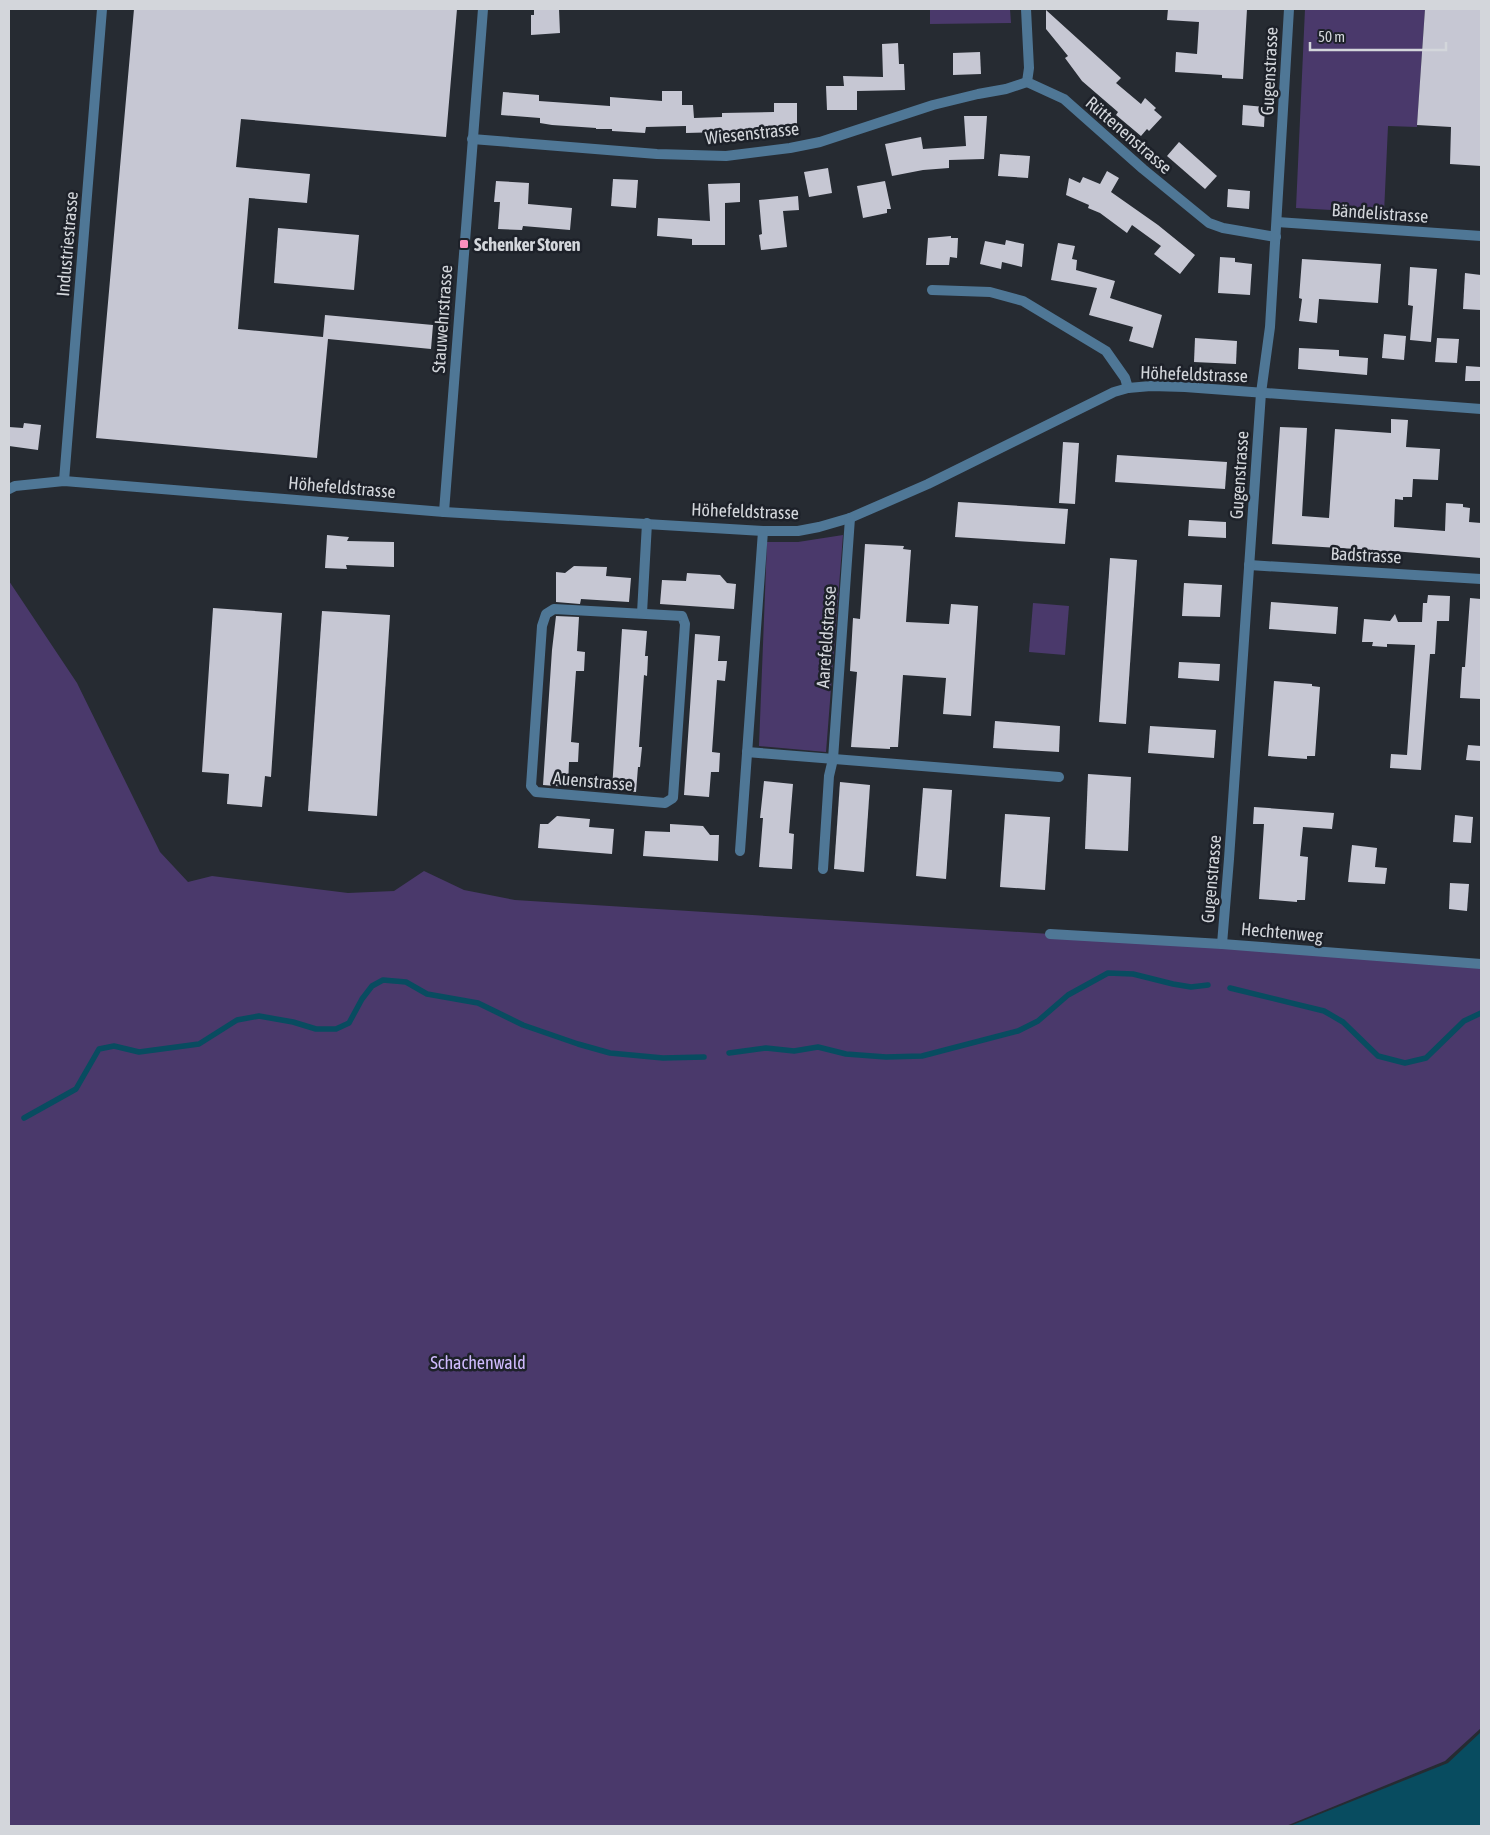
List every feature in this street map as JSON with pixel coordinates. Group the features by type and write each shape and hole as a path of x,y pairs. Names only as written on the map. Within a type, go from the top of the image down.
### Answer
{"street":[{"name":"Industriestrasse","path":"64,481 102,9"},
{"name":"Stauwehrstrasse","path":"444,512 483,9"},
{"path":"1026,9 1027,82"},
{"name":"Gugenstrasse","path":"1222,944 1261,393 1270,327 1289,9"},
{"name":"Wiesenstrasse","path":"472,139 658,154 726,156 790,148 820,142 933,105 1006,89 1027,82"},
{"name":"Rüttenenstrasse","path":"1027,82 1064,99 1143,169 1209,223 1223,228 1276,237"},
{"name":"Bändelistrasse","path":"1277,222 1481,236"},
{"path":"932,290 990,292 1023,301 1106,352 1125,378 1128,388"},
{"name":"Höhefeldstrasse","path":"9,489 15,486 64,481 444,512 763,531 798,531 850,518 938,479 1093,401 1128,388 1151,386 1481,409"},
{"name":"Aarefeldstrasse","path":"823,869 829,776 833,759 850,518"},
{"path":"642,613 647,523"},
{"path":"740,851 763,531"},
{"name":"Badstrasse","path":"1249,565 1481,579"},
{"name":"Auenstrasse","path":"554,609 642,613 682,616 685,624 673,798 665,803 536,792 531,786 542,626 546,614 554,609"},
{"path":"747,752 1059,777"},
{"name":"Hechtenweg","path":"1050,934 1222,944 1481,964"}],"green space":[{"path":"930,9 1010,9 1011,23 930,24"},
{"path":"1305,9 1425,9 1417,127 1388,126 1384,213 1296,208"},
{"path":"843,535 826,752 759,746 767,542 798,542"},
{"name":"Schachenwald","path":"9,581 77,683 160,852 188,882 212,876 348,893 394,891 424,871 464,890 515,900 1481,964 1481,1728 1445,1761 1286,1826 9,1826"},
{"path":"1033,603 1069,606 1065,655 1029,652"}],"water":[{"path":"1481,1732 1481,1826 1290,1826 1448,1763"}],"building":[{"path":"134,9 457,9 446,137 241,119 236,167 310,174 307,203 249,198 238,329 323,337 325,315 433,325 431,349 328,339 317,458 96,438"},
{"path":"534,9 559,9 560,33 531,35 531,15 534,15"},
{"path":"1168,9 1247,9 1243,79 1222,78 1222,75 1175,72 1176,52 1197,54 1199,22 1167,20"},
{"path":"1425,9 1481,9 1481,166 1450,164 1451,127 1417,125"},
{"path":"1046,10 1121,78 1116,83 1141,104 1145,98 1156,108 1154,110 1162,117 1149,131 1147,129 1141,136 1116,115 1118,112 1082,81 1065,58 1068,56 1046,29"},
{"path":"898,43 899,64 904,64 905,90 857,91 857,110 827,110 826,86 844,86 843,76 883,77 882,44"},
{"path":"980,52 981,74 953,75 953,53"},
{"path":"662,91 682,91 682,105 693,105 694,118 722,117 722,113 774,112 774,103 797,103 797,124 784,125 784,135 768,135 768,133 722,134 722,132 686,133 686,126 646,127 645,133 552,125 540,123 540,118 501,115 503,92 539,95 539,101 610,106 610,97 662,101"},
{"path":"1243,105 1265,107 1264,127 1242,125"},
{"path":"964,116 987,116 984,159 949,160 949,168 923,170 892,176 885,144 921,137 923,149 966,146"},
{"path":"1179,142 1217,176 1205,189 1167,156"},
{"path":"1000,154 1030,156 1028,178 998,176"},
{"path":"828,168 832,193 809,197 804,172"},
{"path":"1107,171 1119,178 1111,192 1158,225 1195,255 1180,274 1154,254 1161,246 1132,225 1127,233 1100,213 1088,208 1089,205 1066,195 1069,178 1080,183 1083,177 1100,184"},
{"path":"613,179 638,180 636,208 611,206"},
{"path":"496,181 529,183 528,204 572,208 570,230 523,226 522,230 498,229 500,202 494,202"},
{"path":"885,181 891,209 887,209 887,213 863,218 857,186"},
{"path":"740,183 740,202 725,203 725,245 692,245 692,239 657,236 658,218 710,221 708,184"},
{"path":"1228,189 1250,191 1249,209 1227,207"},
{"path":"798,196 799,210 783,211 787,247 761,250 759,235 762,234 759,200"},
{"path":"278,228 359,235 354,290 274,283"},
{"path":"951,236 951,238 958,238 957,258 950,257 949,265 926,265 928,238"},
{"path":"1006,240 1024,244 1022,267 1002,262 1001,269 980,264 985,241 1005,245"},
{"path":"1058,243 1075,246 1072,259 1077,260 1076,270 1115,281 1110,298 1162,315 1153,348 1129,341 1133,327 1089,315 1097,288 1051,280"},
{"path":"1220,257 1235,258 1235,262 1252,264 1250,295 1218,293"},
{"path":"1302,259 1381,264 1378,303 1319,299 1317,323 1299,321 1302,299 1299,298"},
{"path":"1410,267 1437,269 1431,342 1410,340 1413,306 1408,305"},
{"path":"1465,273 1481,275 1481,310 1463,309"},
{"path":"1384,334 1406,336 1404,360 1382,358"},
{"path":"1195,338 1237,341 1236,364 1194,362"},
{"path":"1437,338 1459,339 1457,363 1435,362"},
{"path":"1299,348 1339,350 1339,356 1368,358 1367,375 1298,369"},
{"path":"1466,366 1481,367 1480,381 1465,381"},
{"path":"1391,419 1408,420 1406,447 1440,449 1438,480 1413,479 1412,497 1403,497 1403,500 1395,499 1394,527 1445,531 1446,503 1463,504 1463,507 1470,508 1469,522 1481,523 1481,558 1392,551 1392,555 1372,554 1373,550 1272,544 1280,427 1307,428 1302,516 1329,518 1335,429 1391,433"},
{"path":"24,423 41,425 38,450 9,446 9,427 23,428"},
{"path":"1063,442 1079,443 1075,504 1059,503"},
{"path":"1117,455 1227,462 1225,489 1115,482"},
{"path":"958,502 1068,509 1065,544 955,537"},
{"path":"1189,520 1226,522 1226,538 1188,536"},
{"path":"327,535 349,537 347,541 394,542 394,567 346,565 347,569 325,568"},
{"path":"865,544 904,546 903,549 911,550 906,622 949,624 951,604 978,606 971,716 943,714 946,678 903,675 898,747 890,747 890,749 851,747 857,672 850,671 853,618 860,619"},
{"path":"1110,558 1137,560 1126,724 1099,722"},
{"path":"574,566 607,567 606,576 631,578 629,602 581,599 580,604 556,602 556,572 565,573"},
{"path":"687,573 720,575 727,583 736,584 734,609 660,604 662,580 686,581"},
{"path":"1184,583 1222,585 1220,617 1182,616"},
{"path":"1428,595 1450,596 1449,621 1437,621 1435,654 1430,654 1421,770 1390,768 1391,754 1407,755 1415,645 1387,644 1387,647 1372,646 1373,642 1362,642 1364,619 1390,621 1395,614 1398,622 1422,622 1423,603 1427,603"},
{"path":"1470,598 1481,599 1481,699 1460,698 1462,667 1465,667"},
{"path":"1271,602 1338,607 1336,634 1269,629"},
{"path":"213,608 282,613 271,777 265,776 262,807 227,804 229,774 202,772"},
{"path":"322,611 390,615 377,816 308,811"},
{"path":"556,616 579,617 577,651 585,652 584,671 576,671 571,742 579,743 578,762 569,762 568,787 543,785"},
{"path":"622,629 647,631 645,656 648,656 647,676 644,675 639,747 642,747 636,792 612,790"},
{"path":"695,634 720,636 718,661 727,661 725,681 717,680 712,752 720,753 719,772 711,772 709,797 684,795"},
{"path":"1179,662 1220,664 1219,681 1178,678"},
{"path":"1274,681 1312,684 1312,686 1320,687 1315,756 1307,756 1307,759 1268,756"},
{"path":"995,721 1060,726 1059,752 993,748"},
{"path":"1150,726 1216,730 1214,758 1148,753"},
{"path":"1468,745 1481,746 1481,761 1466,760"},
{"path":"1088,774 1131,777 1128,851 1085,849"},
{"path":"764,781 793,784 789,833 794,834 792,869 759,867 763,818 760,818"},
{"path":"840,782 870,785 864,872 834,869"},
{"path":"923,788 952,790 946,879 916,876"},
{"path":"1254,807 1334,813 1332,829 1303,827 1300,856 1308,857 1305,900 1297,900 1297,902 1259,899 1264,824 1253,824"},
{"path":"1005,814 1050,817 1045,890 1000,887"},
{"path":"1455,815 1473,817 1471,843 1453,842"},
{"path":"557,816 590,819 589,827 614,829 612,854 538,848 540,824 548,824"},
{"path":"670,824 703,826 710,835 719,835 718,861 643,856 645,831 670,832"},
{"path":"1352,845 1377,848 1375,867 1387,868 1385,884 1348,882"},
{"path":"1450,883 1469,884 1467,911 1449,909"}],"waterway":[{"path":"729,1053 766,1048 794,1051 818,1047 846,1054 886,1057 922,1056 1018,1031 1038,1021 1068,995 1108,973 1133,974 1191,987 1208,985"},
{"path":"24,1118 76,1089 99,1049 114,1046 139,1052 199,1044 237,1020 259,1016 293,1022 316,1029 336,1029 349,1023 362,999 372,986 383,980 406,982 427,994 478,1003 523,1025 610,1053 663,1058 704,1057"},
{"path":"1230,988 1324,1011 1343,1022 1378,1056 1405,1063 1426,1058 1464,1021 1481,1013"}],"place":[{"name":"Schenker Storen","path":"464,244"}]}
